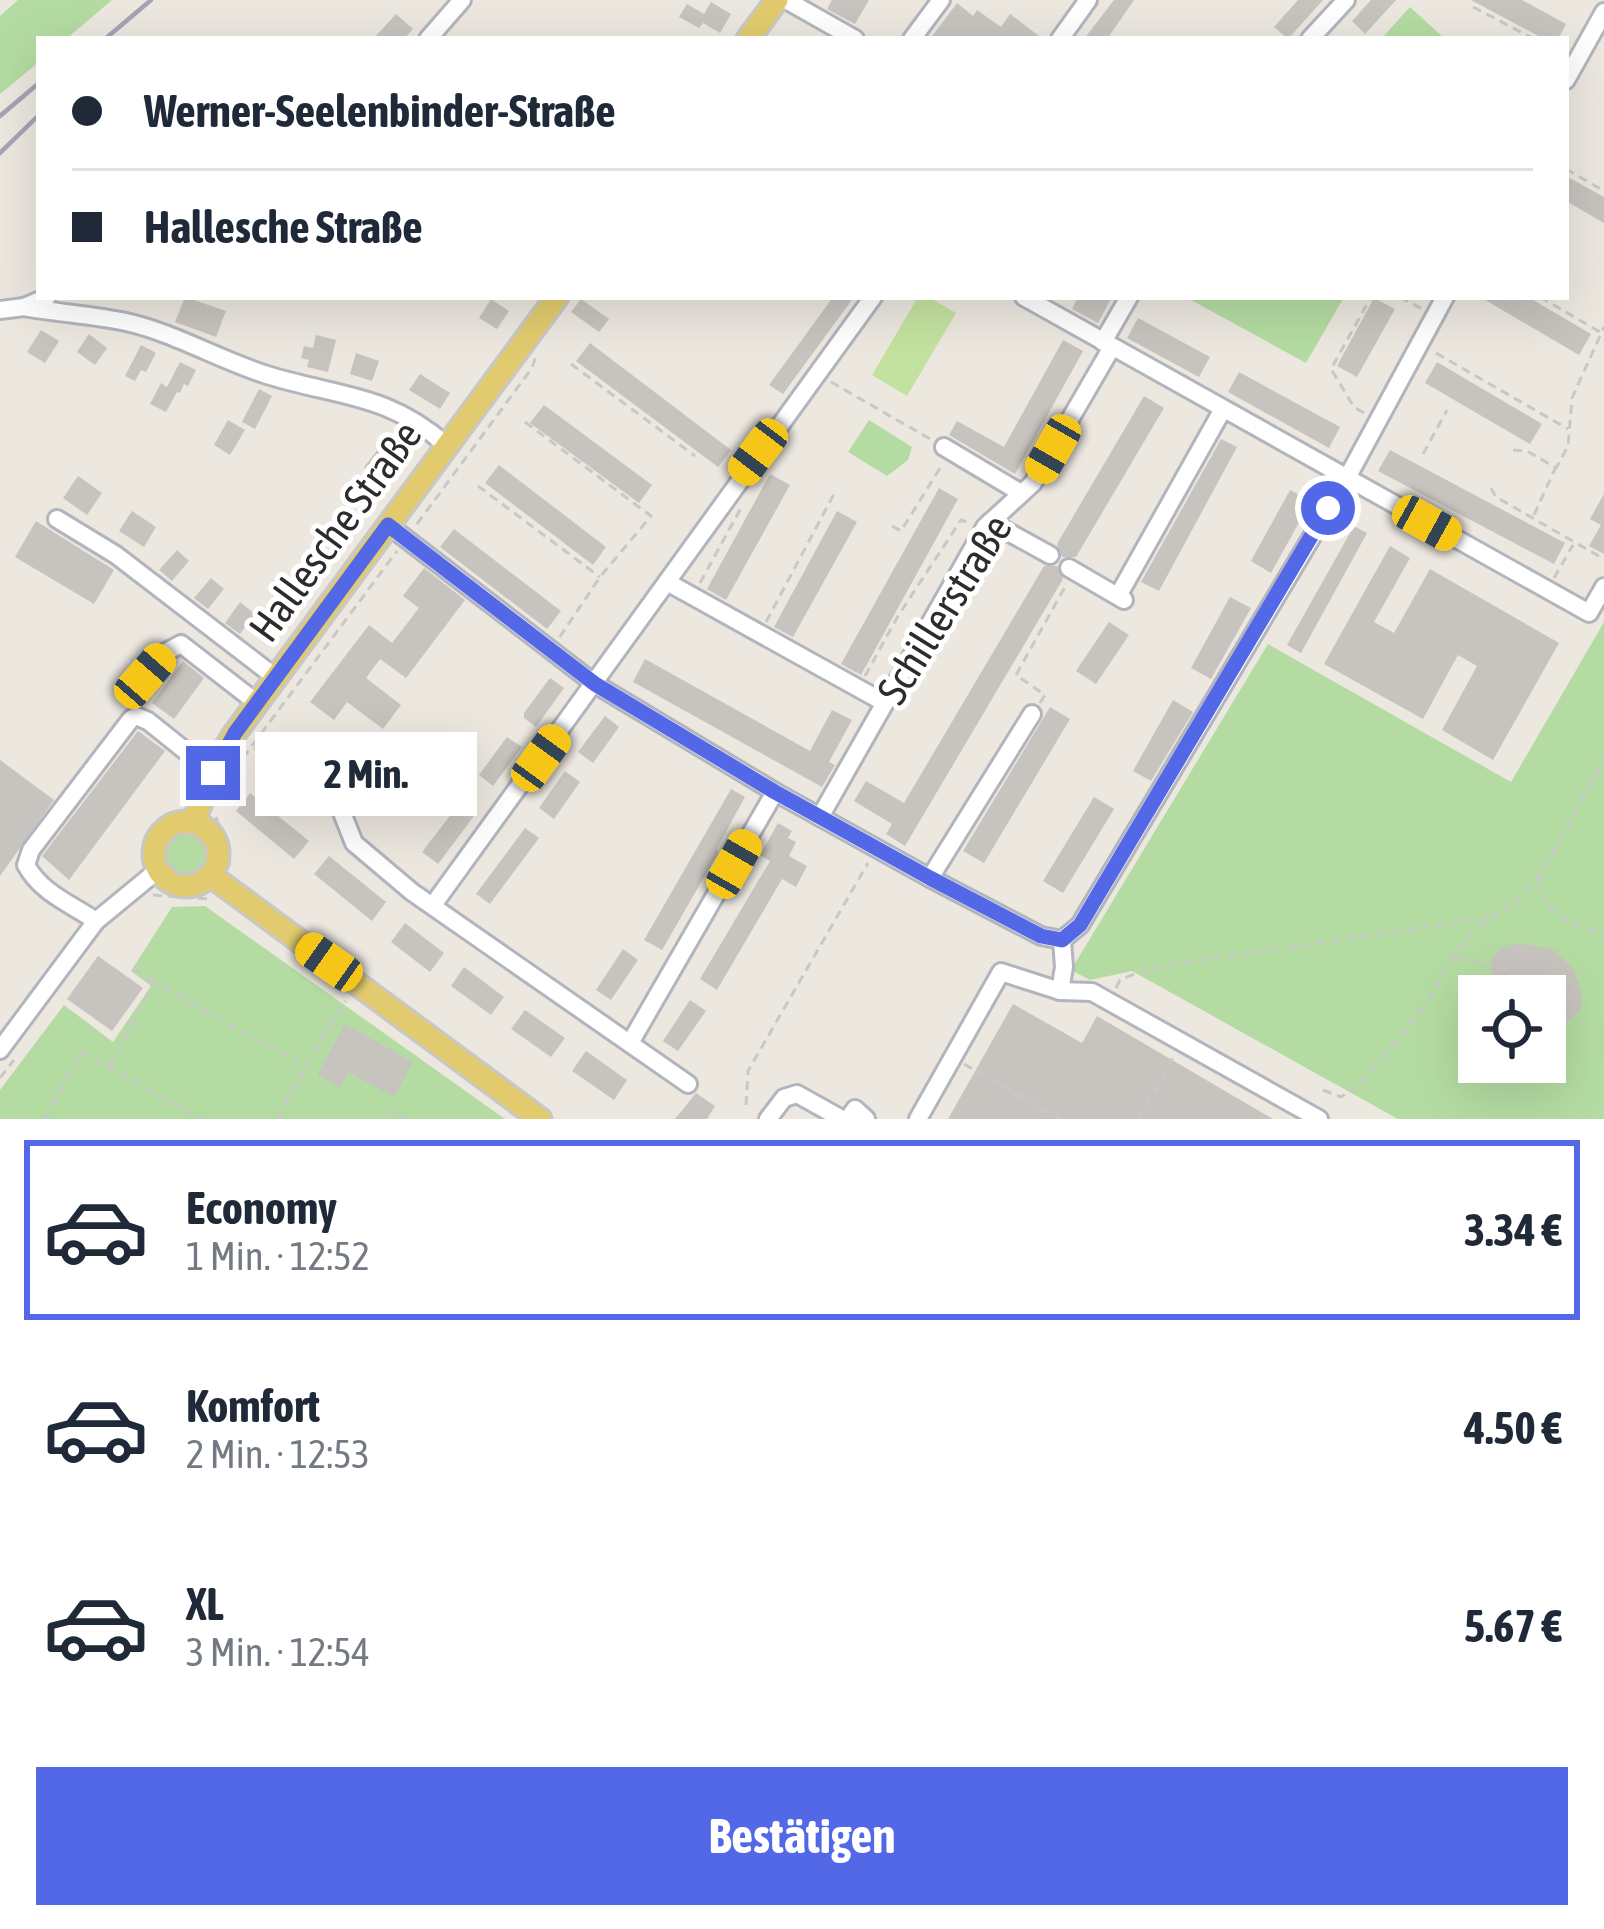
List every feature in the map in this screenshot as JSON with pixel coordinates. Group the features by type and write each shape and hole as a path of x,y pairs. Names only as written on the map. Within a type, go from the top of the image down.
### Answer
{"main road":[{"path":"751,36 782,0"},
{"name":"Hallesche Straße","path":"193,823 257,703 555,300"},
{"path":"219,882 215,840 206,829 193,823 174,824 160,835 154,852 158,870 179,886 219,882 540,1119"}],"street":[{"path":"431,36 462,0"},
{"path":"782,0 844,36"},
{"path":"914,36 941,0"},
{"path":"1062,36 1088,0"},
{"path":"1313,36 1346,0"},
{"path":"1569,75 1604,12"},
{"path":"24,307 40,300"},
{"path":"433,905 871,300"},
{"path":"1029,300 1589,614 1604,587"},
{"name":"Schillerstraße","path":"820,817 988,525 1033,483 1128,300"},
{"path":"1062,940 1080,925 1347,478 1443,300"},
{"path":"0,310 24,307 126,322 260,373 368,398 416,419 446,445"},
{"path":"1072,569 1121,598 1223,409"},
{"path":"947,449 1021,493"},
{"path":"57,519 116,555 275,677"},
{"path":"388,525 595,684 877,849 1041,936 1062,940"},
{"path":"988,525 1050,555"},
{"path":"667,582 885,703"},
{"path":"145,676 166,652 181,644 257,703"},
{"path":"930,878 1032,714"},
{"path":"96,921 54,896 26,865 31,850 131,719 148,721 219,777"},
{"path":"630,1043 775,792"},
{"path":"340,810 354,843 433,905 688,1084"},
{"path":"0,1050 96,921 158,870"},
{"path":"1060,991 1062,940"},
{"path":"918,1119 1000,972 1060,991 1092,992 1319,1119"},
{"path":"768,1119 784,1098 796,1094 845,1119 855,1109 866,1119"}],"path":[{"path":"1473,7 1528,36"},
{"path":"1569,171 1604,190"},
{"path":"1369,300 1331,369 1354,407 1376,421"},
{"path":"1405,300 1434,316"},
{"path":"1532,518 1568,446 1569,408 1602,329 1546,300"},
{"path":"1419,344 1569,430"},
{"path":"571,364 695,456"},
{"path":"817,373 947,449 902,531 892,526"},
{"path":"1423,454 1447,410"},
{"path":"525,422 651,516 600,577 549,652"},
{"path":"219,777 253,747 485,433"},
{"path":"1514,450 1527,451 1556,468"},
{"path":"478,486 600,577"},
{"path":"1491,488 1496,497 1604,559"},
{"path":"759,634 835,494"},
{"path":"693,596 747,497"},
{"path":"858,688 961,520 988,525"},
{"path":"1547,590 1575,542"},
{"path":"1032,714 1045,695 1016,675 1072,569"},
{"path":"253,747 337,796 340,810"},
{"path":"1323,1090 1341,1097 1358,1086 1426,1005 1454,955 1474,931 1520,898 1540,876 1604,760"},
{"path":"148,897 167,894 216,900 219,882 236,877 216,819 217,808"},
{"path":"746,1105 748,1071 877,849"},
{"path":"1540,876 1540,897 1552,911 1604,935"},
{"path":"1120,980 1149,968 1493,917"},
{"path":"1454,955 1515,975"},
{"path":"133,968 305,1066"},
{"path":"110,1067 154,982"},
{"path":"278,1119 305,1066 359,983"},
{"path":"1139,1119 1182,1043"},
{"path":"45,1119 81,1052 203,1119"},
{"path":"952,1057 1061,1119"},
{"path":"386,1109 405,1119"}],"green space":[{"path":"18,0 112,0 70,36 36,36 36,64 0,94 0,16"},
{"path":"1410,7 1442,36 1384,36"},
{"path":"916,300 933,300 956,313 907,396 872,375"},
{"path":"1191,300 1342,300 1306,363"},
{"path":"869,420 912,447 908,460 887,476 848,452"},
{"path":"1604,622 1604,1119 1398,1119 1132,971 1090,980 1071,970 1268,644 1511,782"},
{"path":"185,834 199,840 205,854 199,868 185,874 171,868 165,854 171,840"},
{"path":"205,906 505,1119 0,1119 0,1090 64,1005 113,1042 151,986 131,971 172,907"}],"building":[{"path":"832,0 869,0 855,24 827,9"},
{"path":"1114,0 1134,0 1109,36 1086,36"},
{"path":"1298,0 1323,0 1291,36 1274,27"},
{"path":"1371,0 1396,0 1365,34 1352,21"},
{"path":"1471,0 1522,0 1566,24 1560,36 1538,36"},
{"path":"711,2 731,14 720,33 679,17 687,4 704,14"},
{"path":"957,3 973,16 977,10 1001,27 1010,14 1039,36 932,36"},
{"path":"396,14 413,29 407,36 376,36"},
{"path":"1569,178 1604,197 1604,223 1569,203"},
{"path":"184,300 226,311 216,337 175,322"},
{"path":"490,300 509,311 497,329 479,318"},
{"path":"582,300 609,319 599,332 571,312"},
{"path":"831,300 852,300 783,394 769,385"},
{"path":"1076,300 1110,300 1098,323 1072,309"},
{"path":"1373,300 1395,309 1357,377 1337,366"},
{"path":"1485,300 1533,300 1591,334 1579,355"},
{"path":"1138,318 1210,357 1199,377 1127,338"},
{"path":"41,330 59,341 45,363 27,352"},
{"path":"89,334 107,348 95,365 77,352"},
{"path":"316,335 336,340 328,372 307,367 309,360 301,358 304,346 313,348"},
{"path":"1063,340 1083,351 1015,474 949,435 957,421 1004,447"},
{"path":"590,343 731,450 718,467 576,361"},
{"path":"141,345 156,353 135,381 125,376"},
{"path":"356,353 379,361 372,381 350,374"},
{"path":"180,362 196,370 166,412 150,404 161,383 167,387"},
{"path":"1437,362 1542,424 1530,444 1425,383"},
{"path":"1239,372 1340,427 1329,448 1228,392"},
{"path":"420,374 450,393 440,409 409,390"},
{"path":"259,389 272,396 255,429 242,422"},
{"path":"1144,396 1164,408 1076,557 1062,557 1057,544"},
{"path":"544,405 652,485 639,503 530,423"},
{"path":"228,420 245,430 230,455 214,445"},
{"path":"1221,439 1237,447 1159,591 1141,582"},
{"path":"383,443 399,456 380,480 364,467"},
{"path":"1390,450 1565,543 1554,564 1378,471"},
{"path":"499,465 606,547 593,565 485,483"},
{"path":"770,474 790,485 726,600 707,589"},
{"path":"78,476 102,493 87,515 63,498"},
{"path":"939,488 958,499 861,675 841,664"},
{"path":"1290,490 1311,501 1271,573 1251,561"},
{"path":"1604,494 1604,554 1589,546 1601,525 1590,519"},
{"path":"132,511 156,527 144,547 119,531"},
{"path":"837,511 857,522 793,637 774,627"},
{"path":"36,521 114,570 94,604 15,557"},
{"path":"1354,526 1367,533 1301,653 1287,645"},
{"path":"454,529 561,611 547,629 440,547"},
{"path":"1390,546 1410,558 1374,622 1394,633 1430,569 1559,643 1493,760 1442,730 1477,666 1458,655 1423,719 1324,664"},
{"path":"177,550 189,561 172,581 159,570"},
{"path":"1044,566 1057,566 1063,579 905,846 886,834 892,824 854,801 866,781 904,803"},
{"path":"424,568 465,600 406,678 380,659 366,678 401,705 383,729 347,702 334,720 310,702 369,625 392,643 419,608 403,596"},
{"path":"211,578 224,589 208,609 194,598"},
{"path":"1230,597 1251,608 1211,679 1191,668"},
{"path":"240,602 255,614 240,634 225,623"},
{"path":"1109,622 1129,635 1096,684 1076,671"},
{"path":"645,659 810,751 832,710 852,720 829,762 835,765 822,787 633,682"},
{"path":"183,661 204,678 174,719 152,703"},
{"path":"550,678 564,688 536,727 524,713"},
{"path":"1173,700 1193,712 1151,781 1133,771"},
{"path":"1050,707 1070,719 984,863 963,851"},
{"path":"605,716 619,727 593,763 578,752"},
{"path":"138,731 165,751 69,880 42,856"},
{"path":"306,732 322,745 303,769 287,756 293,749 287,745"},
{"path":"507,737 522,747 493,786 479,775"},
{"path":"0,760 54,800 0,876"},
{"path":"565,771 580,782 554,819 539,808"},
{"path":"731,789 745,797 662,950 644,940"},
{"path":"250,793 309,841 294,859 236,811"},
{"path":"1094,797 1114,809 1063,893 1043,881"},
{"path":"459,804 474,816 438,864 422,852"},
{"path":"778,823 792,831 788,838 796,842 789,856 807,866 796,887 782,879 717,990 700,979 770,861 760,855"},
{"path":"525,828 539,838 490,904 476,894"},
{"path":"329,856 386,902 372,921 314,874"},
{"path":"405,923 444,953 430,972 391,942"},
{"path":"1518,943 1552,949 1574,969 1582,995 1580,1011 1566,1022 1566,975 1492,975 1490,962 1499,949"},
{"path":"623,949 638,960 611,1000 596,990"},
{"path":"98,956 143,988 112,1031 67,999"},
{"path":"464,967 504,997 491,1015 451,986"},
{"path":"690,1000 706,1011 678,1051 663,1041"},
{"path":"1013,1004 1082,1043 1097,1016 1273,1119 948,1119"},
{"path":"525,1010 565,1038 551,1057 511,1029"},
{"path":"345,1024 413,1062 394,1097 348,1072 340,1088 317,1075"},
{"path":"586,1051 627,1080 614,1100 572,1071"},
{"path":"696,1093 715,1106 707,1119 675,1119"}],"railway":[{"path":"109,36 151,0"},
{"path":"0,116 36,86"},
{"path":"0,153 36,118"}],"route":[{"path":"213,773 235,733 388,525 595,684 930,878 1041,936 1062,940 1080,925 1328,508"}]}
